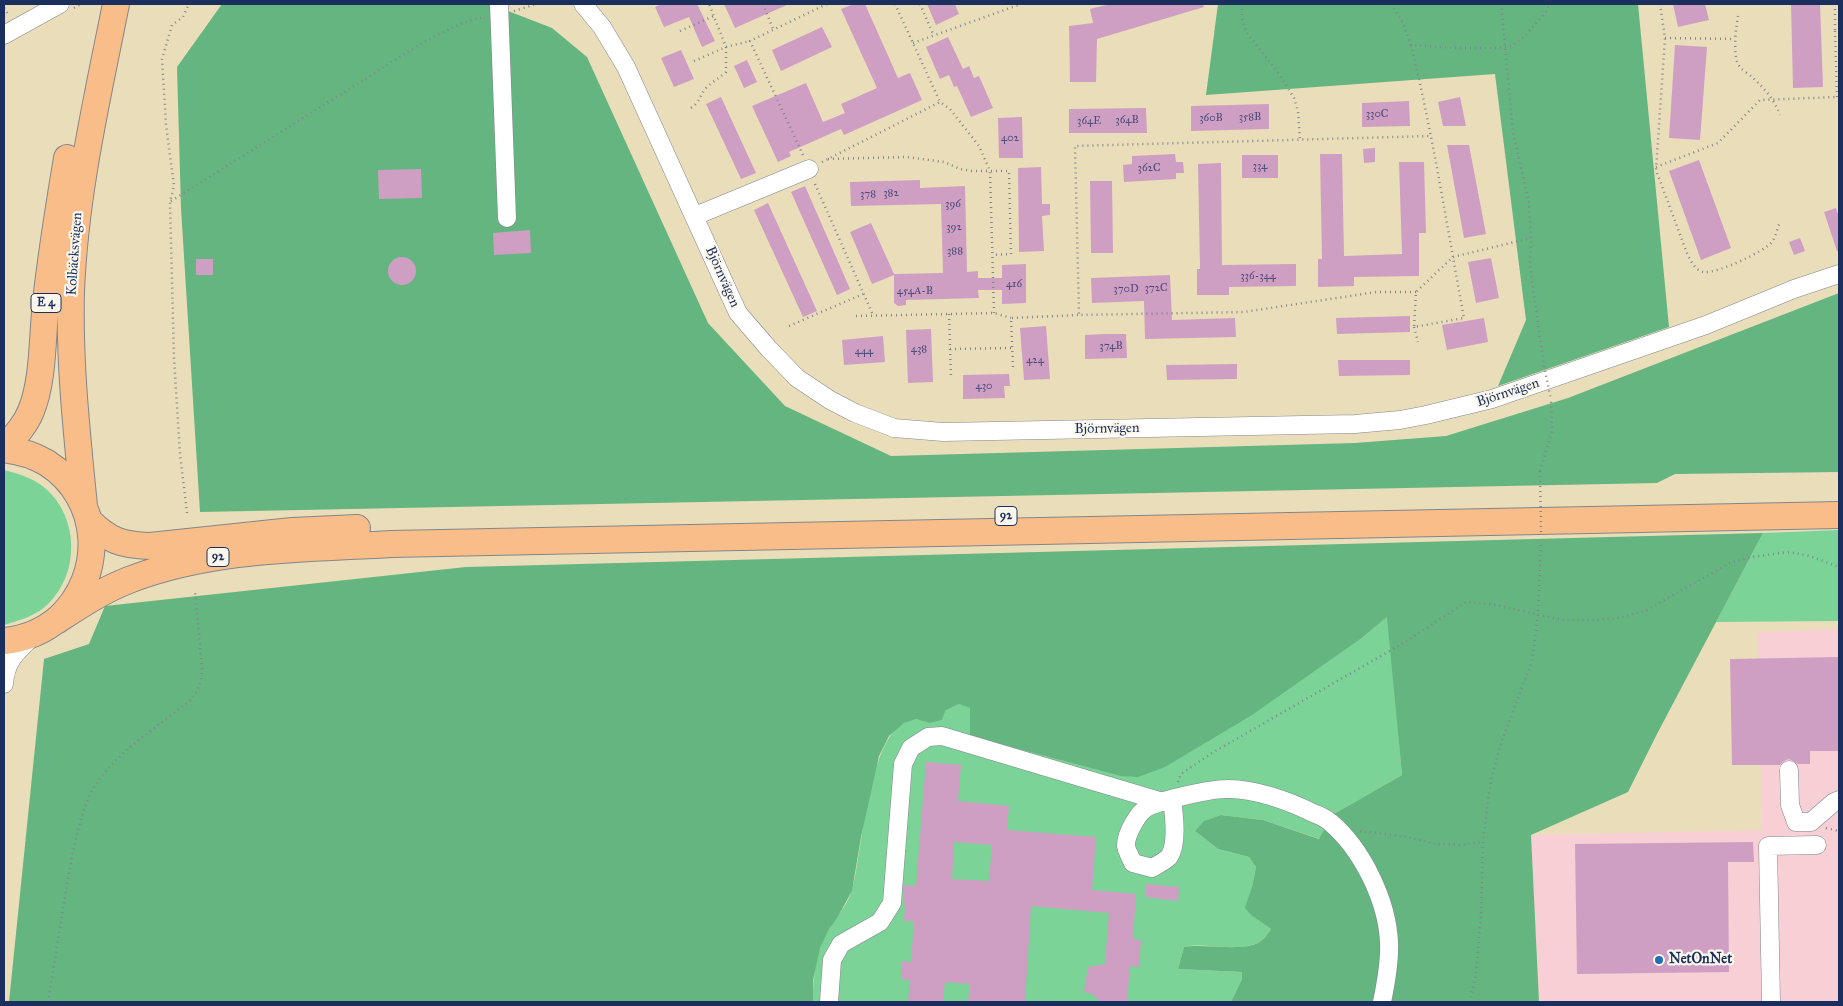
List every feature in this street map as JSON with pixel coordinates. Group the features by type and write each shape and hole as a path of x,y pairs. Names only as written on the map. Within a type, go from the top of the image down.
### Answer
{"highway":[{"name":"Kolbäcksvägen","path":"4,448 24,425 35,398 57,219 69,149 106,10"},
{"name":"Kolbäcksvägen","path":"87,514 73,394 71,292 80,189 106,10"},
{"name":"E 4","path":"4,448 33,456 52,467 69,482 87,514 92,545 89,570 83,587 73,603 46,627"},
{"name":"92","path":"87,514 109,538 122,543 150,546 292,531 354,528 1839,498"},
{"name":"92","path":"46,627 100,594 127,581 183,563 246,554 391,544 1839,515"},
{"path":"4,641 24,638 46,627"}],"street":[{"path":"4,34 60,4"},
{"name":"Björnvägen","path":"583,4 602,27 626,67 738,313 797,378 830,400 855,413 894,428 953,432 1355,424 1400,420 1449,411 1500,396 1706,325 1794,289 1839,274"},
{"path":"499,9 507,218"},
{"path":"695,216 809,169"},
{"path":"4,684 7,666 13,655 46,627"},
{"path":"829,1002 832,960 841,944 880,922 892,904 904,764 910,748 928,737 942,736 1167,801 1226,789 1258,793 1288,800 1329,820 1347,839 1371,875 1384,913 1389,942 1388,972 1382,1002"},
{"path":"1789,770 1790,805 1796,822 1811,822 1834,802 1839,800"},
{"path":"1770,1002 1768,846 1817,845"}],"path":[{"path":"187,513 180,454 174,358 170,202 174,186 166,125 162,59 172,26 183,17 189,4"},
{"path":"170,202 393,61 440,34 499,9 524,9 537,4"},
{"path":"691,108 699,102 706,88 726,72 726,48 709,4"},
{"path":"762,4 773,29"},
{"path":"694,60 750,41 826,4"},
{"path":"894,4 940,102 950,109 979,146 990,170 994,313"},
{"path":"920,4 934,35"},
{"path":"913,43 1020,4"},
{"path":"1242,4 1242,18 1246,32 1277,72 1294,98 1298,110 1300,140"},
{"path":"1391,4 1403,23 1421,84 1464,318 1414,327"},
{"path":"1469,1002 1475,981 1482,917 1482,842 1492,776 1501,743 1532,661 1538,614 1541,532 1540,471 1552,431 1551,400 1544,366 1530,266 1532,238 1530,203 1513,132 1501,4"},
{"path":"1411,45 1506,48 1524,37 1545,13 1550,4"},
{"path":"1660,4 1665,38 1656,167 1688,256 1695,268 1703,272 1727,268 1772,242 1780,223"},
{"path":"1656,167 1718,144 1760,100 1838,97 1835,4"},
{"path":"680,31 714,16"},
{"path":"1738,16 1735,39 1737,61 1740,67 1765,89 1780,115"},
{"path":"1665,38 1735,39"},
{"path":"750,41 873,315"},
{"path":"809,169 940,102"},
{"path":"1079,315 1075,146 1430,136"},
{"path":"827,159 907,157 944,162 960,169 972,171 1009,170 1011,254 992,255"},
{"path":"1418,342 1414,327 1416,292 1453,257 1532,238"},
{"path":"856,316 994,313 1011,318 1244,312 1376,292 1416,292"},
{"path":"789,326 863,294"},
{"path":"948,314 951,378"},
{"path":"1011,318 1013,367"},
{"path":"950,349 1012,348"},
{"path":"1167,801 1181,774 1212,753 1407,640 1466,602 1496,605 1563,620 1618,618 1645,611 1730,563 1750,557 1789,552 1810,556 1839,567"},
{"path":"48,1002 73,850 84,810 96,783 115,760 192,699 202,680 195,590"}],"shaded area":[{"path":"1839,629 1839,1002 1539,1002 1531,835 1762,830 1758,632"}],"green space":[{"path":"222,4 490,4 552,28 587,57 708,323 785,406 891,456 1355,443 1446,436 1568,398 1839,293 1839,472 1675,474 1657,483 200,512 181,208 177,67"},
{"path":"1218,4 1638,4 1669,327 1498,386 1526,320 1495,74 1206,95"},
{"path":"4,470 36,482 45,488 56,500 64,514 69,529 71,545 66,577 48,604 33,615 4,625"},
{"path":"1839,530 1839,621 1716,622 1763,533"},
{"path":"1763,533 1628,792 1531,835 1539,1002 1231,1002 1242,979 1242,972 1178,969 1184,947 1254,945 1261,941 1271,929 1252,916 1245,908 1256,867 1249,857 1218,849 1195,831 1204,821 1221,815 1263,820 1319,839 1332,815 1402,775 1387,617 1363,637 1252,715 1165,767 1138,777 1121,776 970,736 970,708 959,704 945,711 942,720 929,723 916,719 904,723 889,736 879,756 861,837 852,891 820,948 813,980 813,1002 9,1002 44,659 89,644 105,606 466,567"},
{"path":"1388,616 1402,775 1332,815 1320,839 1263,820 1221,815 1205,821 1195,831 1218,849 1249,857 1256,867 1252,887 1252,916 1271,929 1260,942 1249,946 1184,947 1178,969 1243,972 1242,979 1231,1002 813,1002 814,974 824,937 848,901 852,890 864,821 877,765 886,742 899,726 915,719 929,723 945,711 959,704 971,707 1363,637"}],"building":[{"path":"662,4 697,4 715,41 702,47 689,17 664,27 655,7"},
{"path":"724,4 789,4 735,28"},
{"path":"854,4 865,4 898,78 910,73 922,100 844,135 841,129 789,152 791,156 778,162 752,106 806,83 823,122 845,113 841,104 877,88 841,9"},
{"path":"927,4 955,4 959,14 936,25"},
{"path":"1110,4 1203,4 1204,7 1097,39 1096,82 1070,82 1069,26 1093,23 1090,9"},
{"path":"1673,4 1705,4 1709,20 1678,27"},
{"path":"1791,4 1820,4 1823,87 1793,88"},
{"path":"822,27 832,47 781,71 772,50"},
{"path":"948,37 963,69 969,66 974,78 979,76 993,108 971,117 957,86 954,87 949,75 940,79 926,47"},
{"path":"1675,45 1707,47 1700,140 1669,138"},
{"path":"681,50 694,79 674,87 661,58"},
{"path":"747,60 757,82 744,88 734,66"},
{"path":"721,97 756,173 741,179 706,104"},
{"path":"1460,97 1466,126 1443,126 1438,102"},
{"path":"1409,101 1410,126 1362,127 1362,103"},
{"path":"1269,104 1269,129 1191,131 1191,106"},
{"path":"1146,108 1147,133 1069,133 1069,109"},
{"path":"1022,117 1023,158 999,158 998,118"},
{"path":"1447,145 1469,145 1486,234 1464,238"},
{"path":"1375,148 1375,162 1364,163 1363,149"},
{"path":"1175,154 1176,162 1183,162 1184,173 1176,173 1176,179 1124,182 1123,165 1132,164 1132,156"},
{"path":"1320,154 1342,154 1344,256 1402,254 1399,162 1424,162 1426,233 1419,233 1419,276 1354,277 1354,286 1318,287 1318,259 1322,259"},
{"path":"1242,155 1278,155 1278,178 1242,178"},
{"path":"1699,160 1731,248 1701,260 1669,171"},
{"path":"1221,163 1222,265 1296,264 1296,286 1229,287 1229,295 1197,295 1197,269 1200,269 1198,164"},
{"path":"1041,167 1042,204 1050,204 1050,215 1042,216 1044,251 1019,252 1018,168"},
{"path":"421,169 422,198 379,199 378,170"},
{"path":"920,180 920,188 965,186 967,272 978,271 978,278 1002,278 1002,265 1026,264 1026,303 1002,304 1002,290 978,290 979,298 906,300 906,305 898,306 894,303 894,275 872,284 850,232 871,223 894,274 943,273 941,204 851,206 850,182"},
{"path":"1090,181 1112,181 1113,253 1091,253"},
{"path":"805,186 850,289 837,295 791,192"},
{"path":"768,203 817,311 803,317 754,210"},
{"path":"1836,208 1839,217 1839,251 1837,251 1824,212"},
{"path":"530,230 531,253 494,255 493,233"},
{"path":"1800,238 1805,251 1794,255 1789,242"},
{"path":"402,257 412,261 416,271 412,281 402,285 392,281 388,271 392,261"},
{"path":"1491,258 1499,298 1476,303 1468,262"},
{"path":"196,259 213,259 213,275 196,275"},
{"path":"1170,275 1172,320 1235,318 1236,337 1145,339 1144,301 1092,303 1091,278"},
{"path":"1410,316 1410,332 1337,334 1336,318"},
{"path":"1484,318 1488,342 1447,350 1442,325"},
{"path":"1046,326 1050,379 1024,380 1020,328"},
{"path":"931,329 933,382 908,383 906,330"},
{"path":"1126,334 1127,358 1085,359 1085,335"},
{"path":"883,336 885,362 844,365 842,340"},
{"path":"1338,360 1410,360 1410,375 1339,376"},
{"path":"1237,364 1237,379 1167,380 1166,365"},
{"path":"1009,374 1010,386 1004,386 1005,398 963,399 963,375"},
{"path":"1839,657 1839,751 1810,751 1810,764 1798,764 1789,759 1780,765 1732,765 1730,659"},
{"path":"926,762 961,765 958,801 1009,806 1007,830 1096,837 1092,890 1136,894 1133,939 1141,940 1139,967 1130,966 1127,1002 1101,1002 1092,994 1084,992 1088,967 1105,964 1109,913 1031,906 1025,1002 968,1002 970,984 945,982 943,1002 908,1002 910,980 901,979 902,961 911,962 914,921 904,921 904,885 916,886","holes":["954,842 992,845 989,881 952,879"]},
{"path":"1753,842 1754,862 1728,862 1729,972 1577,974 1575,844"},
{"path":"1146,884 1179,887 1178,901 1145,897"}],"place":[{"name":"NetOnNet","path":"1659,960"}]}
